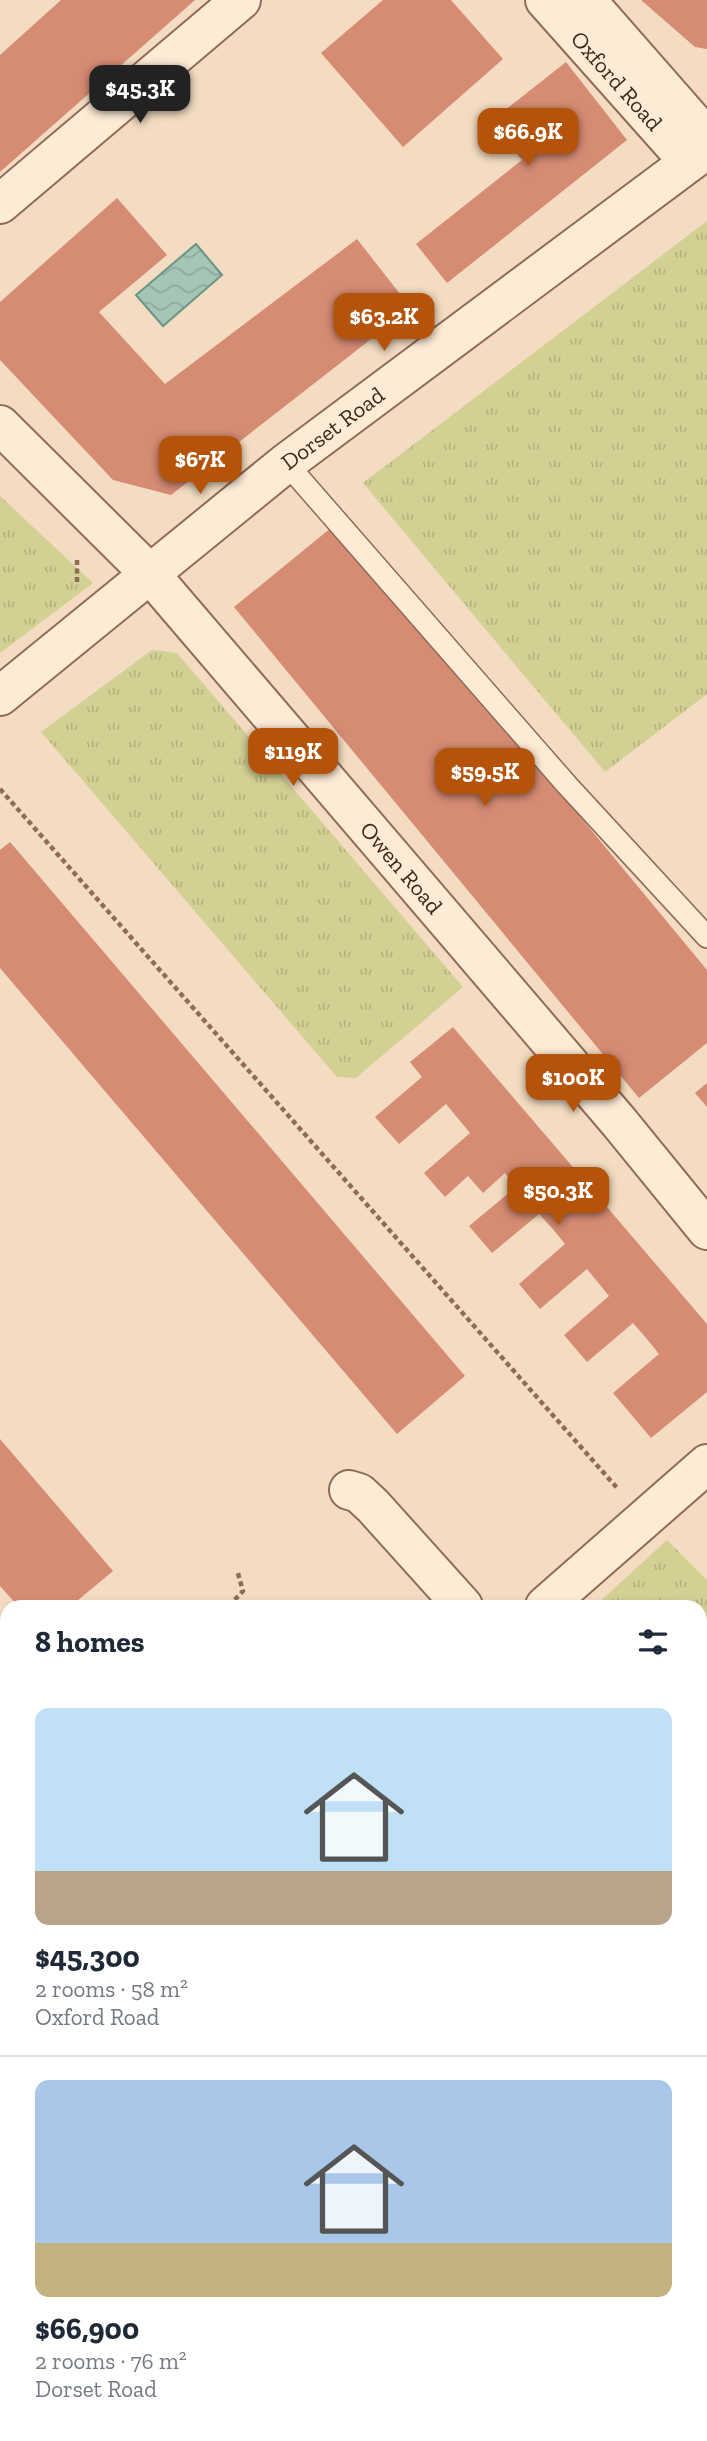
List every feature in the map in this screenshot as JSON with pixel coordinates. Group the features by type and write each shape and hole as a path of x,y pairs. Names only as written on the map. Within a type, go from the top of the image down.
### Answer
{"street":[{"path":"0,204 241,0"},
{"name":"Oxford Road","path":"545,0 701,149"},
{"name":"Oxford Road","path":"586,0 701,149"},
{"name":"Dorset Road","path":"0,696 286,463 701,149"},
{"name":"Owen Road","path":"0,425 151,575 619,1122 707,1230"},
{"path":"552,1600 707,1464"},
{"path":"349,1490 359,1493 373,1506 458,1600"}],"lane":[{"path":"286,463 567,785 707,937"}],"path":[{"path":"0,789 645,1520"},
{"path":"235,1600 243,1591 237,1570"}],"green space":[{"path":"707,221 707,694 605,772 363,483"},
{"path":"0,496 93,583 0,653"},
{"path":"152,650 177,653 463,987 356,1078 337,1077 41,732"},
{"path":"667,1540 707,1580 707,1600 602,1600"}],"water":[{"path":"196,244 222,275 163,326 136,295"}],"building":[{"path":"61,0 195,0 0,172 0,55"},
{"path":"383,0 451,0 503,59 403,147 321,53"},
{"path":"641,0 707,0 707,49 695,47"},
{"path":"566,62 627,140 447,283 416,244 522,160 491,121"},
{"path":"117,198 167,255 99,312 165,384 357,239 411,308 171,495 113,480 0,360 0,302"},
{"path":"337,523 707,970 707,1043 639,1098 234,607"},
{"path":"10,842 465,1376 397,1434 0,968 0,850"},
{"path":"453,1027 707,1324 707,1392 651,1438 613,1393 659,1354 647,1339 633,1323 587,1362 564,1335 609,1296 587,1269 540,1309 519,1284 565,1244 552,1228 539,1214 492,1253 469,1226 516,1187 505,1173 483,1193 468,1176 445,1197 424,1173 470,1133 446,1104 399,1144 375,1117 422,1077 410,1062"},
{"path":"707,1083 707,1107 695,1093"},
{"path":"0,1439 113,1571 78,1600 13,1600 0,1586"}]}
